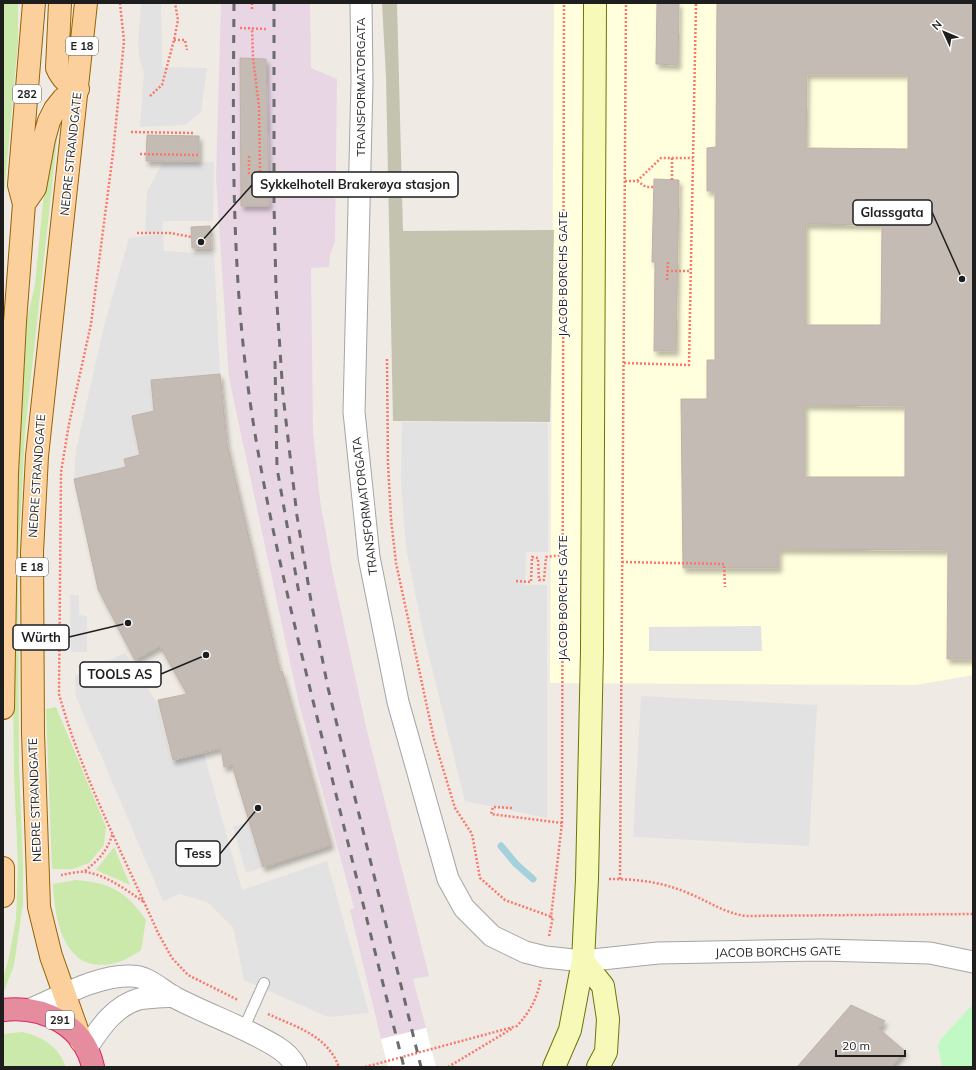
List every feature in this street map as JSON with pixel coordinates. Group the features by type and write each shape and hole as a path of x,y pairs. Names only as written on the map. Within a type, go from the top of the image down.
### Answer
{"highway":[{"name":"291","path":"3,1010 30,1009 45,1013 59,1020 71,1029 87,1052"}],"main road":[{"name":"282","path":"3,708 7,473 15,322 24,204 19,185 34,3"},
{"path":"60,3 57,68 61,77 66,82 78,89"},
{"name":"NEDRE STRANDGATE","path":"86,3 78,89 37,456 32,552 33,733 39,907 45,937 64,994 87,1052"},
{"name":"282","path":"24,204 35,188 44,139 50,121 63,99 78,89"},
{"path":"3,868 3,896"}],"street":[{"name":"TRANSFORMATORGATA","path":"361,3 362,82 354,412 369,557 398,702 448,879 464,908 492,936 525,952 545,957 583,961"},
{"path":"554,1067 570,1030 583,961 587,879 592,643 595,3"},
{"name":"JACOB BORCHS GATE","path":"583,961 658,954 828,950 930,953 973,962"},
{"path":"583,961 603,986 608,1019 606,1052 598,1067"},
{"path":"30,1009 64,994 108,979 131,976 148,980 173,996 278,1048 287,1055 296,1067"},
{"path":"87,1052 101,1027 123,1005 140,999 173,996"}],"lane":[{"path":"243,1030 264,983"}],"path":[{"path":"120,3 124,41 113,152 91,324 69,424 61,472 59,694 66,721 81,761 158,933 172,958 188,975 207,984"},
{"path":"150,96 162,85 178,20 175,3"},
{"path":"252,3 252,9"},
{"name":"JACOB BORCHS GATE","path":"448,1067 517,1026 530,1011 538,992 553,917 551,917 562,823 564,3"},
{"path":"620,879 626,3"},
{"path":"624,363 689,365 696,3"},
{"path":"240,28 267,28"},
{"path":"249,156 249,173 253,177 257,176 260,173 259,107 253,58 252,28"},
{"path":"174,40 184,40 187,50"},
{"path":"131,132 195,133"},
{"path":"140,154 198,155"},
{"path":"672,157 672,180"},
{"path":"638,181 661,158 693,158"},
{"path":"625,181 638,181 646,187 654,187"},
{"path":"137,233 170,234 192,237"},
{"path":"667,280 668,262"},
{"path":"667,271 691,271"},
{"path":"387,359 388,464 391,519 396,563 405,612 434,739 456,808 472,834 480,878 505,900 553,917"},
{"path":"516,581 531,582 532,557 538,558 538,577 539,580 544,580 546,557 563,555"},
{"path":"622,562 724,564 725,587"},
{"path":"512,808 493,807 492,814 562,823"},
{"path":"84,872 101,858 107,850 113,833"},
{"path":"59,876 84,872 100,876 121,887 144,902"},
{"path":"587,879 648,880 670,886 723,910 746,916 973,914"},
{"path":"365,1067 517,1026"}],"shaded area":[{"path":"141,3 161,3 162,67 207,68 201,112 185,125 140,127 144,72 140,62 138,45"},
{"path":"221,3 310,3 311,68 337,79 335,241 330,255 329,267 311,268 313,431 320,500 333,574 366,727 429,976 413,979 426,1028 381,1039 350,910 354,908 299,704 229,378 216,178"},
{"path":"382,3 397,3 403,231 554,230 550,422 393,421 386,77"},
{"path":"554,3 973,3 973,675 916,685 550,683"},
{"path":"214,162 213,221 163,221 162,233 145,232 147,191 162,164"},
{"path":"163,234 164,251 214,254 220,374 151,380 154,411 132,416 140,455 124,459 126,467 74,479 76,450 104,326 129,238"},
{"path":"402,422 548,423 548,552 526,552 525,585 547,585 547,818 465,801 423,632 406,548 401,481"},
{"path":"70,595 79,595 79,615 87,616 87,652 71,652"},
{"path":"761,626 762,651 649,651 649,627"},
{"path":"125,653 156,701 172,761 204,754 242,890 327,861 369,1013 328,1017 244,980 233,927 207,902 180,894 163,901 76,697 75,676"},
{"path":"641,696 817,705 809,846 633,837"},
{"path":"249,822 263,867 246,873 233,827"}],"green space":[{"path":"3,3 18,3 18,41 3,206"},
{"path":"58,131 25,431 18,567 19,763 23,904 14,965 5,989 3,989 3,979 9,957 16,919 18,866 14,775 12,586 22,343 35,284 48,151"},
{"path":"56,707 106,827 104,845 89,863 73,869 52,869 46,709"},
{"path":"114,847 130,885 96,870"},
{"path":"76,880 88,881 108,886 132,902 146,920 141,950 122,961 103,965 88,963 76,956 67,945 61,931 54,900 53,884"},
{"path":"973,1004 973,1067 942,1067 938,1046 940,1040"},
{"path":"22,1032 37,1037 49,1044 59,1053 66,1067 3,1067 3,1034"}],"pier":[{"path":"426,1028 436,1067 388,1067 381,1039"}],"building":[{"path":"657,3 679,3 678,65 656,64"},
{"path":"717,3 973,3 973,659 947,659 948,550 779,549 779,568 683,568 681,399 707,399 707,360 715,360 715,191 707,191 707,148 716,147","holes":["807,74 908,74 908,149 806,148","806,224 882,225 881,325 806,325","805,405 905,406 905,477 805,477"]},
{"path":"240,58 266,59 269,206 241,206"},
{"path":"147,135 199,136 199,161 146,161"},
{"path":"654,179 679,180 676,351 654,351 655,262 652,262"},
{"path":"210,226 211,248 192,248 191,227"},
{"path":"220,374 227,444 280,672 282,671 331,845 263,867 232,765 224,767 221,748 173,760 158,700 187,694 160,646 135,660 98,589 74,479 126,467 124,459 140,455 132,416 154,411 151,380"},
{"path":"851,1005 885,1021 879,1029 905,1051 891,1067 797,1067"}],"waterway":[{"path":"501,846 516,864 533,879"}],"railway":[{"path":"234,3 233,101 236,248 243,345 255,434 287,594 404,1067"},
{"path":"274,3 274,204 276,289 283,395 297,516 311,601 328,688 421,1067"},
{"path":"275,361 277,468 300,599"}],"place":[{"name":"Sykkelhotell Brakerøya stasjon","path":"201,242"},
{"name":"Glassgata","path":"962,279"},
{"name":"Würth","path":"128,623"},
{"name":"TOOLS AS","path":"206,655"},
{"name":"Tess","path":"258,808"}]}
